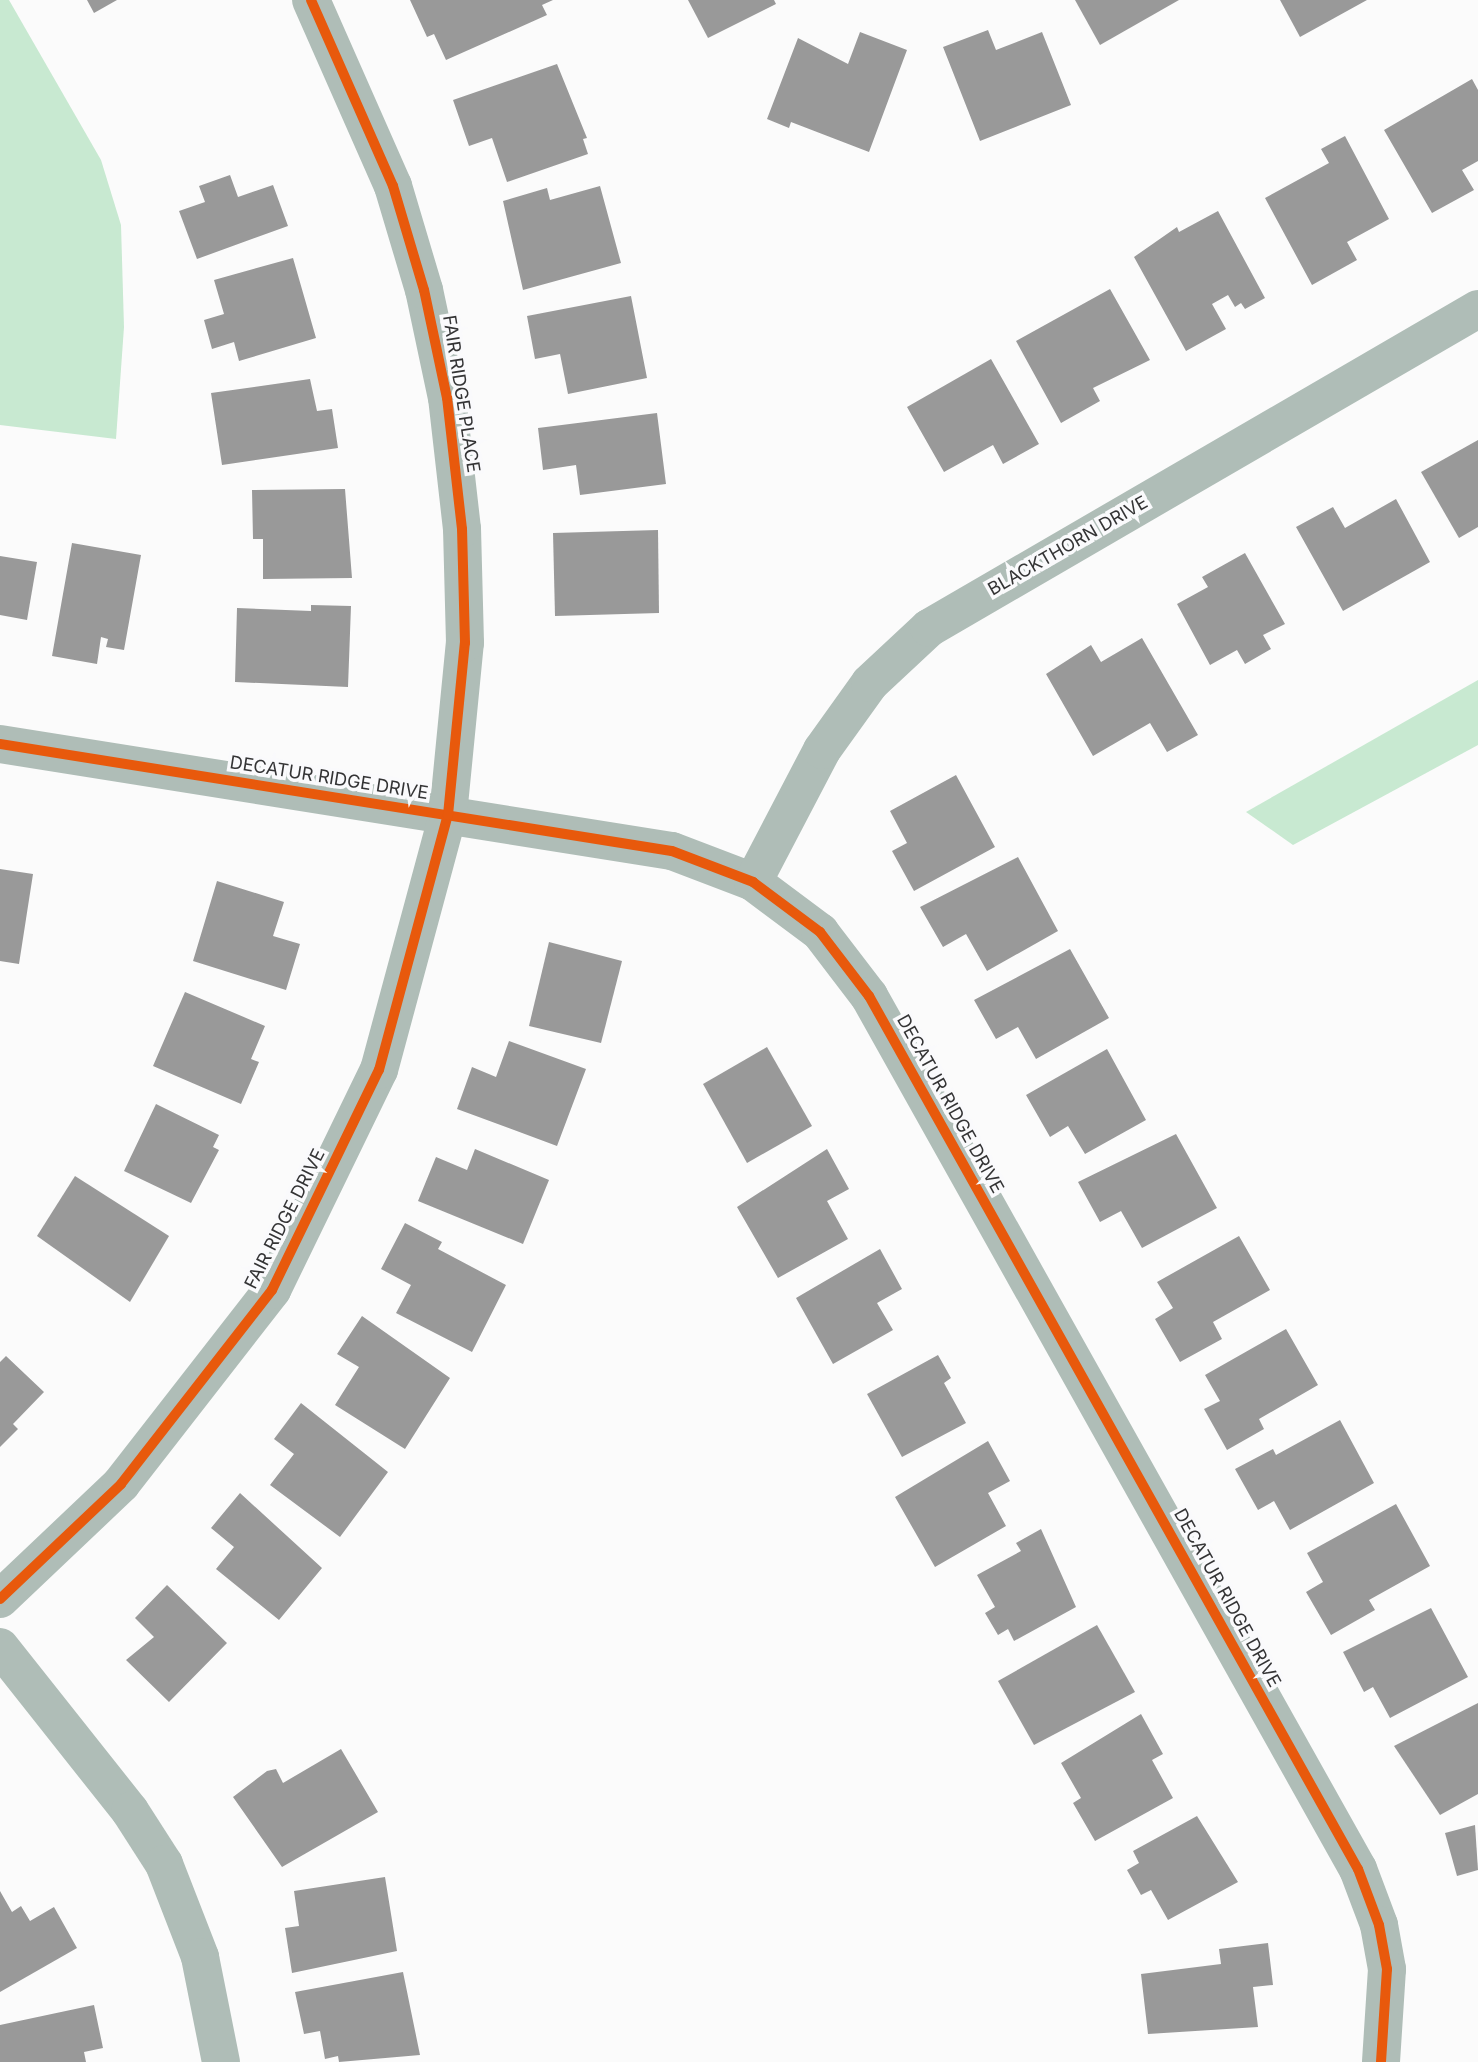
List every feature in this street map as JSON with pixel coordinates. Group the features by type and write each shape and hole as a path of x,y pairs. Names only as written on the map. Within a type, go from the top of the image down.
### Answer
{"street":[{"name":"FAIR RIDGE PLACE","path":"311,0 393,186 425,290 447,398 462,529 465,631 448,815"},
{"name":"BLACKTHORN DRIVE","path":"753,882 822,750 870,683 929,628 1478,309"},
{"name":"DECATUR RIDGE DRIVE","path":"0,744 672,851 753,882 820,932 863,986 1352,1857 1379,1925 1387,1969 1381,2062"},
{"name":"FAIR RIDGE DRIVE","path":"0,1599 121,1484 272,1290 379,1070 448,815"},
{"path":"0,1647 130,1811 164,1864 200,1957 221,2062"}],"green space":[{"path":"0,0 9,0 101,160 121,225 124,327 116,439 0,425"},
{"path":"1478,680 1478,745 1293,845 1246,812"}],"building":[{"path":"87,0 117,0 94,13"},
{"path":"410,0 553,0 542,5 547,15 446,60 434,34 427,37"},
{"path":"688,0 774,0 776,4 708,38"},
{"path":"1075,0 1179,0 1100,45"},
{"path":"1280,0 1367,0 1300,37"},
{"path":"988,30 996,50 1042,32 1071,105 980,141 943,47"},
{"path":"860,32 907,50 869,152 791,122 789,128 767,119 798,38 848,64"},
{"path":"557,64 587,138 583,139 588,154 507,182 492,138 469,146 453,100"},
{"path":"1472,79 1478,90 1478,161 1462,170 1474,190 1432,213 1384,130"},
{"path":"1345,136 1389,219 1347,242 1357,260 1312,285 1265,198 1329,163 1321,149"},
{"path":"230,175 238,197 273,185 288,226 197,259 179,211 205,202 199,186"},
{"path":"600,186 621,263 523,290 503,201 547,188 550,200"},
{"path":"1218,211 1265,298 1245,309 1241,303 1235,307 1228,295 1212,304 1226,329 1186,351 1134,257 1177,227 1179,232"},
{"path":"293,258 316,338 239,361 234,342 212,349 204,320 224,314 214,280"},
{"path":"1110,289 1150,360 1093,388 1100,401 1061,423 1016,341"},
{"path":"631,296 647,378 568,394 560,354 535,359 527,316"},
{"path":"991,359 1039,444 1003,464 993,445 944,472 907,407"},
{"path":"310,379 317,411 332,409 338,448 222,465 211,393"},
{"path":"657,413 666,484 580,495 576,465 543,470 538,428"},
{"path":"1478,440 1478,527 1459,538 1421,472"},
{"path":"345,489 352,578 263,579 263,539 253,539 252,490"},
{"path":"1396,499 1430,562 1343,611 1296,527 1333,507 1345,528"},
{"path":"658,530 659,613 555,616 553,533"},
{"path":"72,543 141,555 124,650 106,647 108,639 101,637 97,664 52,656"},
{"path":"1245,553 1285,624 1263,635 1271,649 1245,664 1237,650 1210,665 1177,604 1208,587 1202,577"},
{"path":"0,556 37,562 27,620 0,615"},
{"path":"311,605 351,606 348,687 235,682 237,608 311,611"},
{"path":"1142,638 1198,735 1167,752 1150,723 1093,756 1046,674 1091,645 1101,662"},
{"path":"956,775 995,847 914,891 892,851 907,843 890,811"},
{"path":"1018,857 1058,931 987,971 966,934 943,947 920,907"},
{"path":"0,869 33,874 19,964 0,961"},
{"path":"217,881 284,902 273,936 300,944 286,990 193,961"},
{"path":"549,942 622,961 601,1043 529,1026"},
{"path":"1070,949 1109,1018 1036,1059 1018,1027 996,1039 974,1000"},
{"path":"185,992 265,1026 251,1059 259,1062 241,1104 153,1066"},
{"path":"509,1041 586,1069 557,1146 457,1109 472,1067 496,1077"},
{"path":"767,1047 812,1126 747,1163 703,1084"},
{"path":"1107,1049 1146,1120 1085,1154 1068,1126 1050,1137 1026,1095"},
{"path":"156,1104 219,1135 213,1147 219,1150 191,1203 124,1171"},
{"path":"1176,1134 1217,1208 1142,1248 1121,1211 1100,1222 1078,1182"},
{"path":"475,1149 549,1180 523,1244 418,1201 436,1157 467,1170"},
{"path":"827,1149 849,1189 827,1201 848,1239 778,1278 737,1207"},
{"path":"75,1176 169,1236 130,1302 37,1236"},
{"path":"405,1223 442,1242 438,1249 506,1285 472,1352 396,1313 411,1285 381,1269"},
{"path":"1239,1236 1270,1290 1213,1322 1222,1339 1180,1362 1155,1319 1173,1308 1157,1282"},
{"path":"880,1249 902,1289 877,1303 893,1330 833,1364 796,1298"},
{"path":"362,1316 450,1378 405,1449 335,1405 359,1367 337,1354"},
{"path":"1286,1329 1318,1385 1259,1419 1264,1429 1227,1450 1204,1409 1220,1401 1205,1375"},
{"path":"938,1355 951,1378 944,1383 966,1423 902,1457 867,1394"},
{"path":"6,1356 44,1392 13,1424 18,1429 0,1447 0,1362"},
{"path":"301,1403 388,1472 340,1537 270,1485 294,1454 274,1439"},
{"path":"1340,1420 1374,1483 1290,1530 1274,1501 1258,1510 1235,1469 1273,1449 1276,1455"},
{"path":"988,1441 1010,1481 988,1493 1006,1526 935,1567 895,1497"},
{"path":"240,1493 322,1568 279,1620 216,1569 234,1547 211,1528"},
{"path":"1396,1504 1430,1566 1369,1600 1375,1610 1331,1635 1306,1592 1323,1582 1307,1553"},
{"path":"1041,1529 1076,1607 1014,1641 1008,1629 998,1635 985,1613 995,1607 977,1575 1021,1551 1016,1543"},
{"path":"167,1585 227,1643 169,1702 126,1660 154,1637 135,1618"},
{"path":"1431,1608 1468,1677 1390,1718 1373,1687 1364,1692 1343,1652"},
{"path":"1097,1625 1135,1692 1034,1745 998,1681"},
{"path":"1478,1703 1478,1794 1440,1815 1394,1746"},
{"path":"1141,1714 1163,1754 1152,1760 1173,1798 1095,1841 1073,1803 1081,1798 1061,1763"},
{"path":"341,1749 378,1812 282,1867 233,1797 267,1771 276,1769 283,1783"},
{"path":"1197,1816 1238,1882 1168,1920 1151,1890 1141,1895 1127,1870 1139,1863 1133,1851"},
{"path":"1475,1825 1478,1870 1457,1876 1445,1833"},
{"path":"385,1877 397,1951 292,1973 285,1928 299,1926 294,1891"},
{"path":"0,1891 12,1912 21,1906 30,1921 54,1907 77,1948 0,1992"},
{"path":"1268,1943 1273,1985 1253,1987 1258,2027 1148,2034 1141,1974 1221,1964 1219,1949"},
{"path":"403,1972 420,2055 339,2062 338,2056 325,2059 320,2031 304,2034 295,1992"},
{"path":"94,2005 103,2048 84,2052 86,2062 0,2062 0,2025"}],"cycle path":[{"path":"0,1599 121,1484 272,1290 379,1070 448,815 465,643 462,529 447,398 424,290 393,186 311,0"},
{"path":"0,744 672,851 753,882 820,932 869,996 1358,1869 1379,1925 1387,1969 1381,2062"}]}
